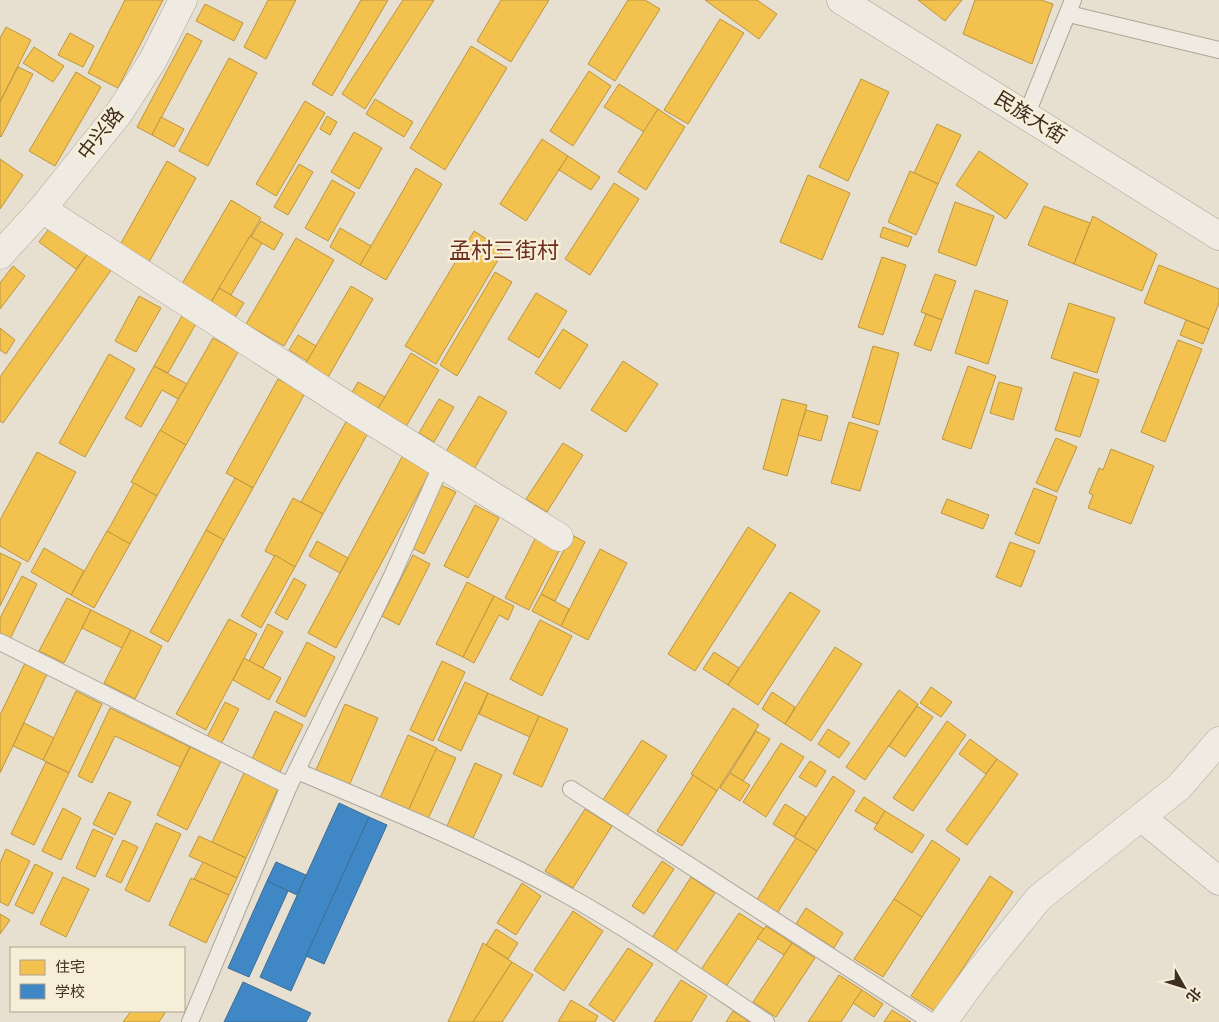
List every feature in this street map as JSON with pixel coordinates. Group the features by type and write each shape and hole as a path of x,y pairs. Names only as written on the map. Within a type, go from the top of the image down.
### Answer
{"street":[{"name":"中兴路","path":"0,255 42,209 119,113 153,60 183,0"},
{"name":"民族大街","path":"841,0 1219,236"},
{"path":"42,209 346,405 559,537"},
{"path":"946,1020 976,976 1039,898 1179,787 1219,741"},
{"path":"1141,817 1219,882"}],"lane":[{"path":"1026,116 1071,7 1219,50"},
{"path":"190,1022 289,786 392,576 442,464"},
{"path":"0,642 289,786"},
{"path":"297,771 461,841 564,893 610,919 766,1022"},
{"path":"571,790 946,1020"}],"building: 住宅":[{"path":"125,0 163,0 118,88 88,73"},
{"path":"268,0 296,0 266,59 244,47"},
{"path":"361,0 388,0 332,96 312,84"},
{"path":"403,0 434,0 365,109 342,94"},
{"path":"501,0 549,0 511,62 477,41"},
{"path":"628,0 645,0 660,9 615,81 588,64"},
{"path":"705,0 757,0 777,14 759,39"},
{"path":"918,0 962,0 945,21"},
{"path":"975,0 1041,0 1053,4 1032,64 963,34"},
{"path":"205,4 243,23 234,41 196,21"},
{"path":"720,19 744,33 688,124 664,110"},
{"path":"6,27 31,40 0,102 0,38"},
{"path":"70,33 94,46 83,67 58,55"},
{"path":"187,33 202,41 152,135 137,127"},
{"path":"471,46 507,68 445,170 410,148"},
{"path":"34,47 64,66 53,82 23,63"},
{"path":"229,58 257,73 208,166 179,151"},
{"path":"18,67 33,74 1,137 0,102"},
{"path":"589,71 611,86 573,146 550,131"},
{"path":"76,72 101,87 55,166 29,151"},
{"path":"861,79 889,92 848,181 819,167"},
{"path":"619,84 658,109 644,132 604,107"},
{"path":"375,99 413,122 404,137 366,114"},
{"path":"305,101 325,113 276,196 256,184"},
{"path":"658,109 685,127 646,190 618,172"},
{"path":"327,116 337,122 330,135 320,129"},
{"path":"161,117 184,129 174,147 152,135"},
{"path":"937,124 961,135 938,184 914,173"},
{"path":"354,132 382,148 359,189 331,172"},
{"path":"542,139 568,156 526,221 500,204"},
{"path":"979,151 1028,184 1006,219 956,185"},
{"path":"568,156 600,177 591,190 559,170"},
{"path":"0,159 23,175 0,209"},
{"path":"167,161 196,178 144,271 115,254"},
{"path":"299,164 313,172 288,215 274,207"},
{"path":"416,168 442,184 386,280 360,265"},
{"path":"910,171 938,184 916,235 888,222"},
{"path":"808,175 850,193 822,260 780,242"},
{"path":"332,180 355,193 328,241 305,228"},
{"path":"614,183 639,199 590,275 565,259"},
{"path":"231,200 261,218 209,306 179,289"},
{"path":"955,202 994,216 976,266 938,252"},
{"path":"1044,206 1090,223 1074,264 1028,245"},
{"path":"1093,216 1157,254 1142,291 1074,264"},
{"path":"261,221 283,234 274,250 251,237"},
{"path":"51,226 89,252 76,269 39,242"},
{"path":"883,227 912,237 908,247 880,237"},
{"path":"340,228 371,246 360,265 330,247"},
{"path":"474,231 504,250 436,364 405,346"},
{"path":"250,236 262,243 231,295 219,288"},
{"path":"296,238 334,260 284,346 246,324"},
{"path":"89,252 112,269 3,423 0,421 0,377"},
{"path":"882,257 906,265 883,335 858,327"},
{"path":"1159,265 1219,289 1219,303 1209,329 1144,303"},
{"path":"13,266 25,276 0,309 0,283"},
{"path":"495,272 512,282 457,376 440,365"},
{"path":"935,274 956,281 942,320 921,312"},
{"path":"351,286 373,299 327,379 304,366"},
{"path":"219,288 244,303 234,319 210,305"},
{"path":"975,290 1008,301 988,364 955,353"},
{"path":"536,293 567,311 539,358 508,339"},
{"path":"139,296 161,308 136,352 115,341"},
{"path":"1069,303 1115,318 1097,373 1051,358"},
{"path":"183,314 197,322 168,373 154,366"},
{"path":"926,314 942,320 931,351 914,345"},
{"path":"1186,320 1209,329 1203,344 1180,335"},
{"path":"0,328 15,340 6,354 0,350"},
{"path":"563,329 588,345 560,389 535,373"},
{"path":"298,335 316,346 307,361 289,350"},
{"path":"213,338 238,352 186,445 160,431"},
{"path":"1178,340 1202,349 1165,442 1141,432"},
{"path":"873,346 899,353 879,425 852,417"},
{"path":"411,353 439,370 404,430 375,413"},
{"path":"109,354 135,369 85,457 59,443"},
{"path":"623,361 658,384 626,432 591,410"},
{"path":"154,366 187,384 178,399 162,390 141,427 125,418"},
{"path":"968,366 996,376 971,449 942,439"},
{"path":"1074,372 1099,380 1080,437 1055,430"},
{"path":"278,379 305,393 253,488 226,473"},
{"path":"358,382 385,397 375,413 349,398"},
{"path":"999,382 1022,388 1013,420 990,413"},
{"path":"479,396 507,412 473,471 444,455"},
{"path":"439,399 454,407 434,442 419,433"},
{"path":"782,399 807,405 787,476 763,469"},
{"path":"806,410 828,416 821,441 798,435"},
{"path":"347,420 368,433 323,514 301,502"},
{"path":"849,422 878,431 860,491 831,483"},
{"path":"160,430 186,445 157,496 131,482"},
{"path":"1056,438 1077,447 1057,492 1036,483"},
{"path":"563,443 583,455 547,512 526,499"},
{"path":"1111,449 1154,466 1131,524 1088,508 1093,495 1089,493 1099,468 1103,470"},
{"path":"37,452 76,472 28,562 0,546 0,520"},
{"path":"403,455 431,470 336,648 308,633"},
{"path":"235,478 253,488 224,540 206,530"},
{"path":"134,483 157,496 130,544 107,532"},
{"path":"441,485 456,492 424,554 410,547"},
{"path":"1034,488 1057,497 1039,544 1015,534"},
{"path":"293,498 323,514 295,567 265,551"},
{"path":"947,499 989,515 983,529 941,513"},
{"path":"475,505 499,518 468,578 444,566"},
{"path":"748,527 776,545 695,671 668,654"},
{"path":"206,530 224,540 168,642 150,632"},
{"path":"107,531 130,544 94,608 71,595"},
{"path":"572,535 585,542 555,601 541,594"},
{"path":"536,537 560,549 529,610 505,598"},
{"path":"317,541 348,558 340,573 309,556"},
{"path":"1010,542 1035,551 1021,587 996,577"},
{"path":"44,548 84,571 71,595 31,572"},
{"path":"600,549 627,563 588,640 561,626"},
{"path":"0,553 21,563 0,606"},
{"path":"275,555 295,567 261,628 241,616"},
{"path":"413,555 430,564 399,625 382,616"},
{"path":"22,576 37,584 10,639 0,634 0,618"},
{"path":"294,578 306,585 287,620 275,613"},
{"path":"467,582 494,596 463,657 436,644"},
{"path":"790,592 820,611 758,705 728,685"},
{"path":"541,594 569,609 561,626 532,611"},
{"path":"494,596 514,606 508,620 499,615 474,663 463,657"},
{"path":"67,598 91,610 64,663 39,651"},
{"path":"91,610 131,630 122,648 82,628"},
{"path":"229,619 257,634 206,730 176,714"},
{"path":"540,620 572,636 542,696 510,679"},
{"path":"268,624 283,632 263,668 249,661"},
{"path":"131,630 162,646 135,699 104,683"},
{"path":"307,642 335,657 305,717 276,702"},
{"path":"835,647 862,664 811,741 785,724"},
{"path":"714,652 739,668 728,685 703,669"},
{"path":"244,658 281,678 269,700 233,680"},
{"path":"442,661 465,672 433,741 410,730"},
{"path":"25,663 47,674 0,773 0,715"},
{"path":"465,682 488,693 461,751 438,740"},
{"path":"931,687 952,702 941,717 920,703"},
{"path":"899,690 918,704 865,780 846,767"},
{"path":"76,691 102,704 69,773 43,760"},
{"path":"772,692 795,707 785,724 762,709"},
{"path":"488,693 539,716 530,737 479,714"},
{"path":"225,702 239,709 221,744 207,737"},
{"path":"345,704 378,718 349,786 315,772"},
{"path":"917,706 933,717 905,757 889,746"},
{"path":"110,708 190,747 180,767 115,736 92,783 78,776"},
{"path":"733,708 759,725 717,791 691,774"},
{"path":"275,711 303,725 280,772 252,759"},
{"path":"539,716 568,729 542,787 513,774"},
{"path":"947,721 966,735 913,811 893,798"},
{"path":"24,723 54,738 43,760 13,746"},
{"path":"828,729 850,743 839,758 818,744"},
{"path":"756,731 770,739 743,781 730,773"},
{"path":"408,735 437,748 408,811 380,798"},
{"path":"970,739 997,759 986,774 959,754"},
{"path":"642,740 667,756 627,816 603,800"},
{"path":"781,743 804,757 766,817 743,802"},
{"path":"190,747 221,761 187,830 157,815"},
{"path":"436,749 456,758 428,819 408,811"},
{"path":"997,759 1018,774 967,845 946,830"},
{"path":"810,761 826,771 816,787 799,777"},
{"path":"46,762 69,773 34,845 11,834"},
{"path":"475,763 502,775 473,838 447,826"},
{"path":"245,771 279,787 246,858 212,842"},
{"path":"730,773 750,785 740,801 720,788"},
{"path":"693,775 717,791 682,846 657,831"},
{"path":"833,776 855,791 817,851 794,837"},
{"path":"109,792 131,802 115,835 93,824"},
{"path":"864,797 885,811 877,824 855,811"},
{"path":"785,804 806,817 794,837 773,824"},
{"path":"63,808 81,818 61,860 42,851"},
{"path":"585,809 612,826 573,888 545,871"},
{"path":"885,811 924,835 912,853 874,829"},
{"path":"156,823 181,834 149,902 125,890"},
{"path":"93,829 113,838 95,877 76,868"},
{"path":"199,836 246,858 237,878 189,856"},
{"path":"796,838 817,851 776,915 756,901"},
{"path":"123,840 138,847 121,883 106,876"},
{"path":"932,840 960,859 922,917 894,899"},
{"path":"6,849 30,861 8,906 0,902 0,863"},
{"path":"662,861 674,869 644,914 632,906"},
{"path":"203,862 237,878 229,895 194,879"},
{"path":"35,864 53,873 33,914 15,905"},
{"path":"990,876 1013,892 935,1011 911,996"},
{"path":"63,877 89,889 66,937 40,924"},
{"path":"691,877 715,893 675,953 652,938"},
{"path":"191,878 229,895 206,943 169,925"},
{"path":"522,883 541,896 516,935 497,923"},
{"path":"894,899 922,917 883,977 854,959"},
{"path":"806,908 843,933 834,948 796,924"},
{"path":"573,911 603,931 564,991 534,970"},
{"path":"739,913 764,929 725,988 700,971"},
{"path":"0,914 10,920 0,934"},
{"path":"766,926 792,943 784,955 757,938"},
{"path":"496,929 518,943 508,959 486,945"},
{"path":"483,943 512,962 473,1022 448,1022"},
{"path":"792,943 815,958 776,1017 753,1002"},
{"path":"628,948 653,964 614,1022 589,1005"},
{"path":"512,962 533,975 502,1022 473,1022"},
{"path":"839,975 862,990 841,1022 808,1022"},
{"path":"681,980 707,996 691,1022 654,1022"},
{"path":"862,990 883,1004 874,1017 853,1003"},
{"path":"571,1000 598,1016 595,1022 558,1022"},
{"path":"892,1010 911,1022 884,1022"},
{"path":"733,1011 750,1022 726,1022"},
{"path":"130,1012 165,1013 159,1022 123,1022"}],"building: 学校":[{"path":"339,803 369,817 291,991 260,977"},
{"path":"369,817 387,825 324,964 306,956"},
{"path":"276,862 306,875 297,895 267,881"},
{"path":"267,881 288,891 249,977 228,968"},
{"path":"243,982 311,1013 306,1022 224,1022"}],"district":[{"name":"孟村三街村","path":"504,251"}]}
